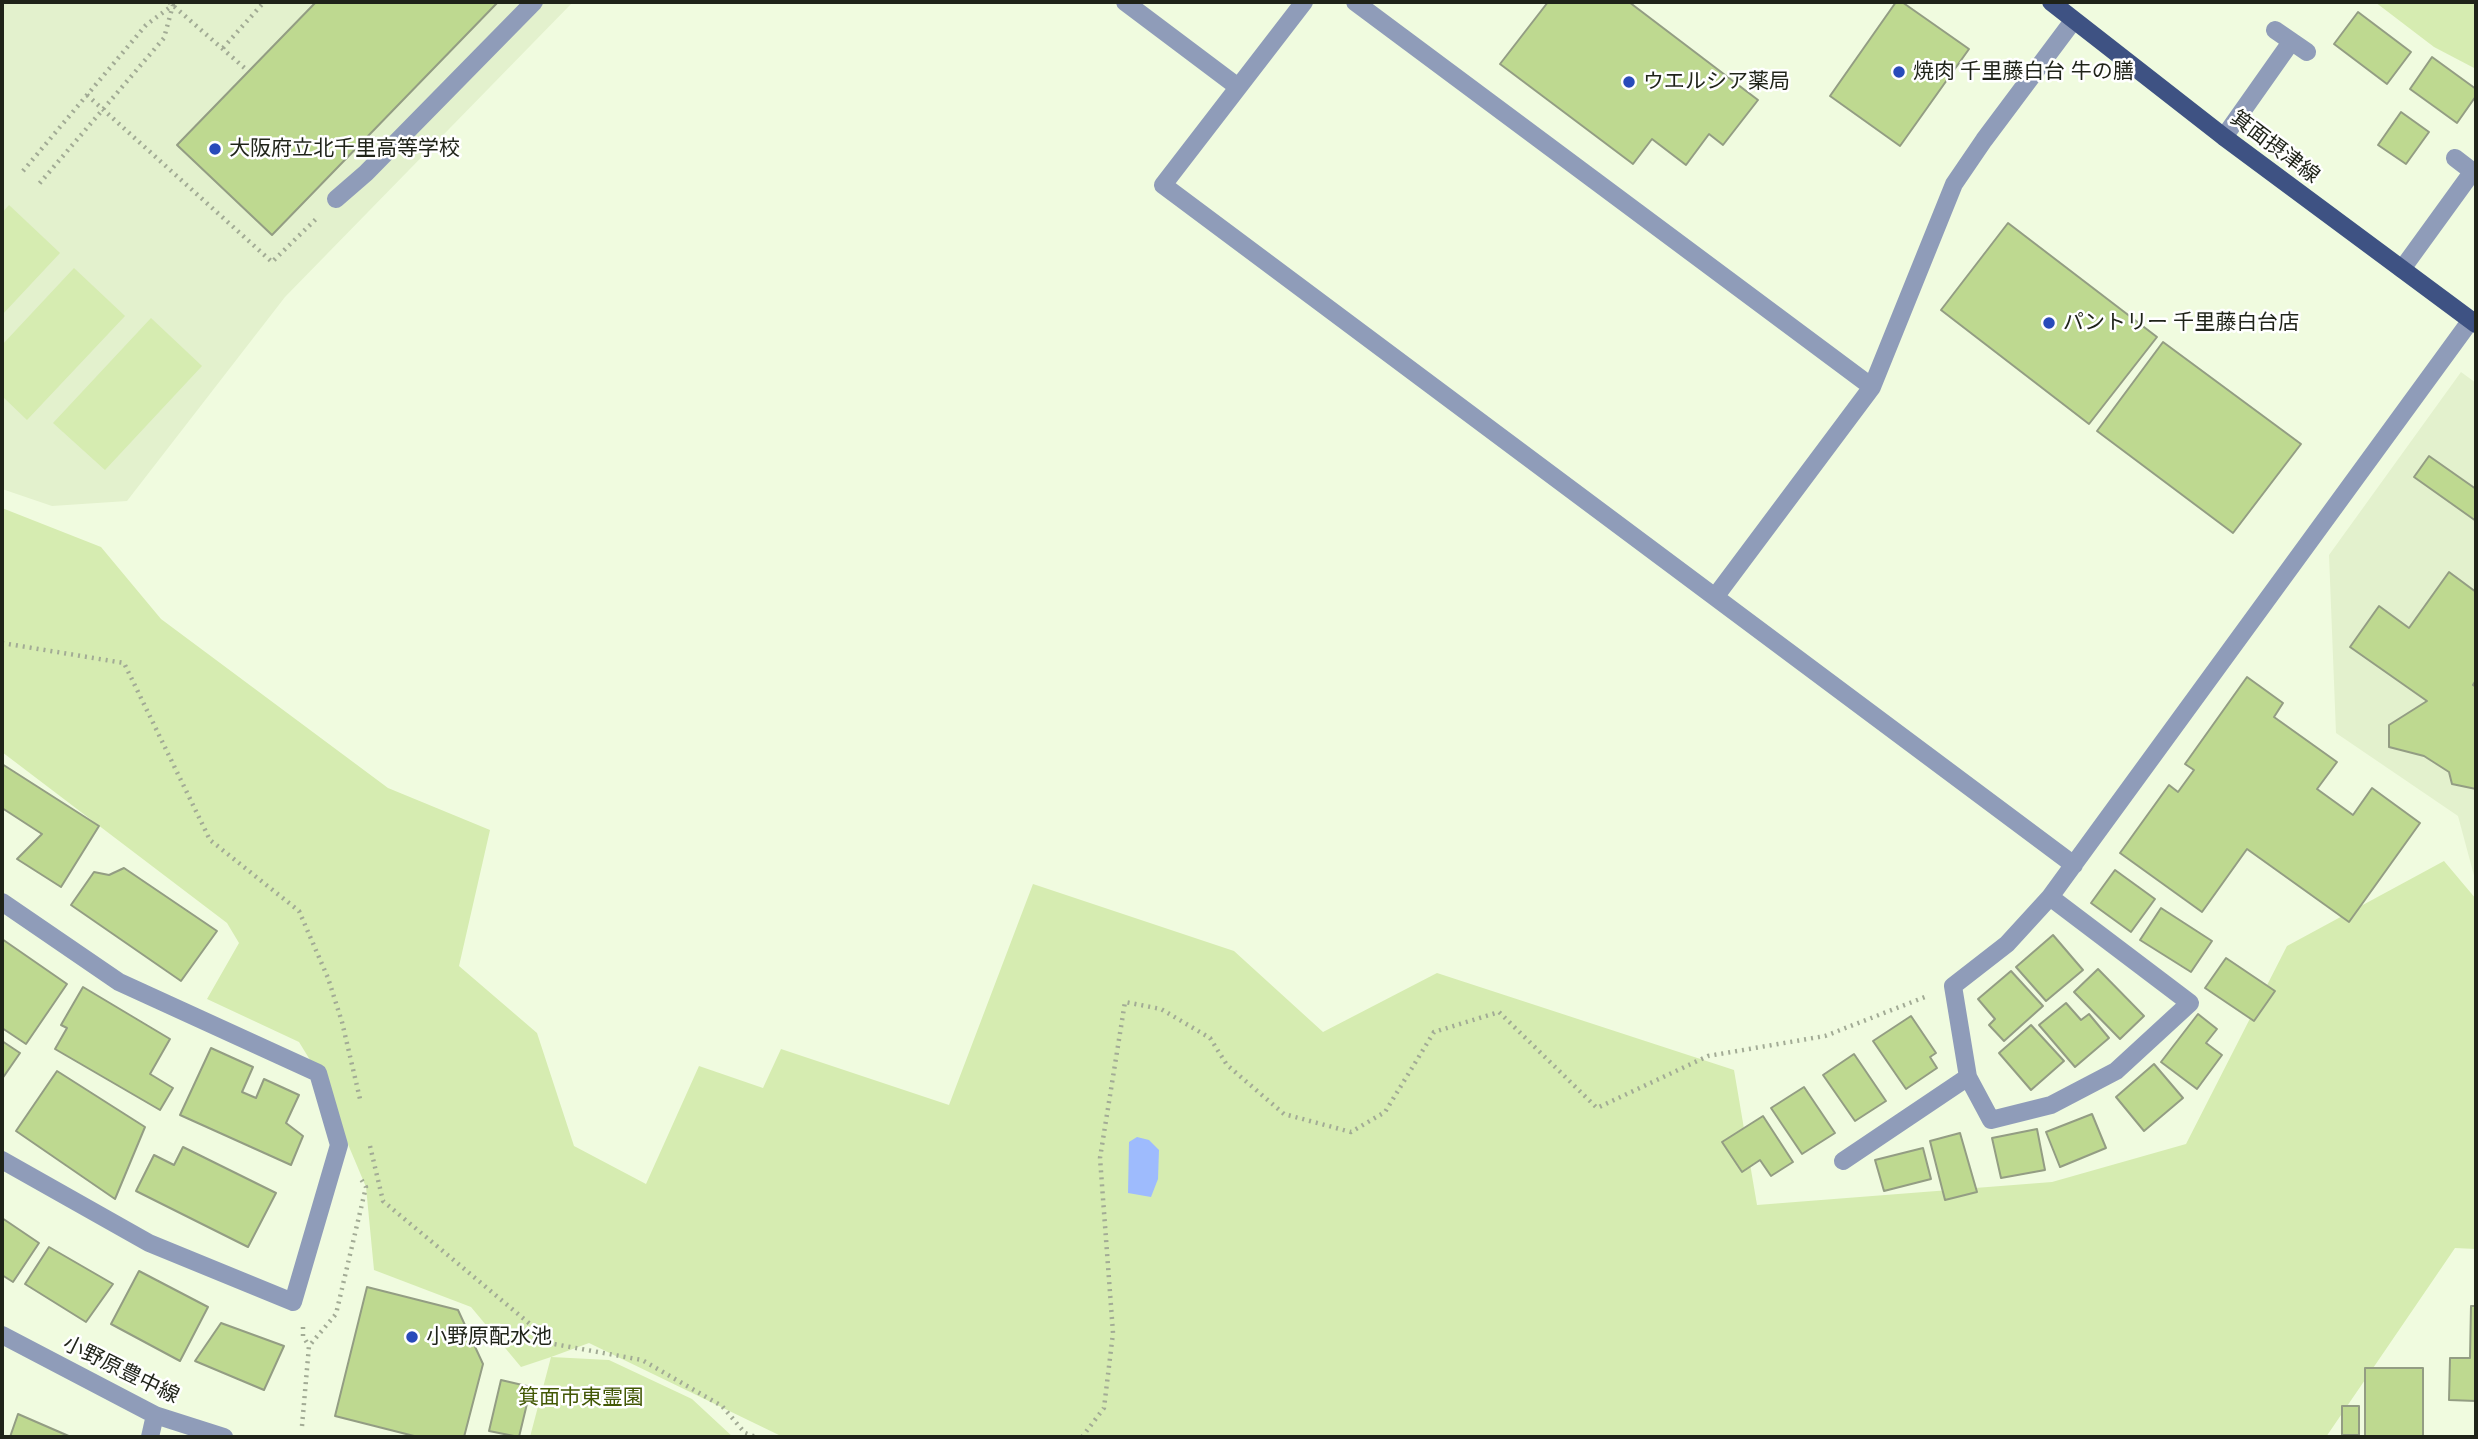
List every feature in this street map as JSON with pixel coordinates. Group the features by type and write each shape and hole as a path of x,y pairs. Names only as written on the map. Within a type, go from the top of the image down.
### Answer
{"main road":[{"name":"箕面摂津線","path":"2051,2 2224,137 2474,322"}],"street":[{"path":"336,199 366,173 534,2"},
{"path":"1125,2 1238,87"},
{"path":"1304,2 1163,185 2074,865"},
{"path":"1355,2 1872,387"},
{"path":"1715,597 1872,387 1954,184 2073,21"},
{"path":"2275,30 2307,52"},
{"path":"2224,137 2291,42"},
{"path":"2402,269 2475,172 2455,158"},
{"path":"2050,897 2190,1003 2116,1071 2051,1105 1992,1120 1968,1077 1953,986 2007,944 2050,897 2474,322"},
{"path":"2,902 119,982 318,1073 339,1145 293,1302 149,1243 2,1160"},
{"path":"1843,1161 1968,1077"},
{"name":"小野原豊中線","path":"2,1335 155,1415 224,1437"},
{"path":"150,1437 155,1415"}],"path":[{"path":"223,48 264,2"},
{"path":"171,4 248,71"},
{"path":"23,172 146,25 171,4"},
{"path":"39,184 164,38 171,4"},
{"path":"87,95 272,262 336,199"},
{"path":"2,643 124,663 210,840 299,911 328,978 342,1023 363,1112"},
{"path":"1082,1437 1104,1408 1113,1333 1100,1158 1125,1002 1161,1009 1210,1038 1227,1065 1284,1114 1351,1132 1385,1112 1434,1032 1499,1012 1597,1108 1708,1056 1825,1036 1953,986"},
{"path":"368,1137 383,1201 554,1344 642,1360 722,1406 745,1433 756,1437"},
{"path":"302,1426 309,1346 335,1314 366,1187 339,1145"},
{"path":"303,1336 309,1346"}],"shaded area":[{"name":"大阪府立北千里高等学校","path":"2,2 573,2 285,297 127,501 52,506 2,489"},
{"path":"2461,372 2476,383 2476,883 2458,816 2336,733 2329,555"}],"green space":[{"path":"2375,2 2476,2 2476,69 2434,47"},
{"path":"9,205 60,253 2,315 2,213"},
{"path":"74,268 125,316 27,420 2,396 2,345"},
{"path":"151,318 202,366 105,470 53,423"},
{"path":"2,508 101,547 161,619 388,788 490,830 459,966 537,1033 574,1146 646,1184 699,1066 763,1088 781,1049 949,1105 1033,884 1234,951 1323,1032 1437,973 1734,1070 1757,1205 2052,1182 2186,1144 2287,946 2444,861 2476,899 2476,1249 2455,1248 2326,1437 783,1437 589,1343 521,1367 471,1307 374,1270 366,1187 318,1073 299,1042 207,999 239,943 227,923 2,752"},
{"name":"箕面市東霊園","path":"551,1357 609,1360 692,1399 733,1437 530,1437"}],"water":[{"path":"1137,1137 1149,1140 1159,1150 1158,1179 1151,1197 1128,1193 1129,1142"}],"building":[{"path":"316,2 498,2 272,235 177,145"},
{"name":"ウエルシア薬局","path":"1548,2 1629,2 1758,100 1723,145 1709,134 1686,165 1652,139 1633,164 1500,64"},
{"name":"焼肉 千里藤白台 牛の膳","path":"1896,2 1902,2 1969,49 1900,146 1830,96"},
{"path":"2358,12 2411,52 2387,84 2334,44"},
{"path":"2432,57 2476,89 2476,96 2457,123 2410,89"},
{"path":"2401,112 2429,132 2406,164 2378,145"},
{"name":"パントリー 千里藤白台店","path":"2008,223 2157,337 2089,424 1941,310"},
{"path":"2163,342 2301,444 2233,533 2097,431"},
{"path":"2429,456 2476,489 2476,521 2414,477"},
{"path":"2449,572 2476,592 2476,680 2473,685 2476,687 2476,789 2452,784 2449,772 2424,756 2389,747 2389,725 2427,701 2350,647 2379,606 2409,628"},
{"path":"2247,677 2283,703 2274,717 2337,762 2317,789 2353,815 2372,788 2420,823 2349,922 2247,849 2202,912 2120,853 2169,785 2178,792 2194,770 2185,764"},
{"path":"2,764 99,826 61,887 17,859 42,834 2,808"},
{"path":"124,868 217,931 181,981 71,905 94,872 109,875"},
{"path":"2115,870 2155,899 2131,932 2091,903"},
{"path":"2161,908 2212,941 2191,972 2140,940"},
{"path":"2053,935 2083,970 2046,1001 2016,967"},
{"path":"2,939 67,984 26,1044 2,1028"},
{"path":"2226,958 2275,991 2254,1021 2205,988"},
{"path":"2098,969 2144,1016 2120,1039 2074,992"},
{"path":"2011,971 2043,1006 2004,1041 1989,1025 1995,1019 1978,999"},
{"path":"83,987 170,1039 150,1074 173,1088 160,1110 55,1049 67,1028 61,1025"},
{"path":"2066,1003 2081,1020 2089,1014 2109,1038 2075,1067 2039,1025"},
{"path":"2198,1014 2217,1029 2206,1043 2222,1055 2197,1089 2161,1062"},
{"path":"1911,1016 1936,1053 1930,1057 1937,1068 1906,1089 1873,1041"},
{"path":"2031,1025 2064,1061 2031,1090 1999,1053"},
{"path":"2,1041 20,1053 2,1079"},
{"path":"211,1048 253,1067 242,1092 256,1098 264,1079 299,1095 286,1123 303,1136 291,1165 180,1115"},
{"path":"1854,1054 1886,1101 1855,1121 1823,1075"},
{"path":"2154,1064 2183,1098 2144,1131 2116,1097"},
{"path":"57,1071 145,1127 115,1199 16,1131"},
{"path":"1804,1087 1835,1133 1802,1154 1771,1108"},
{"path":"2092,1114 2106,1148 2060,1167 2046,1132"},
{"path":"1763,1116 1793,1162 1771,1176 1760,1160 1742,1172 1722,1142"},
{"path":"2037,1129 2045,1170 2001,1178 1992,1138"},
{"path":"1960,1133 1977,1192 1945,1200 1930,1141"},
{"path":"183,1147 276,1193 248,1247 136,1191 154,1155 174,1165"},
{"path":"1923,1148 1931,1179 1884,1191 1875,1160"},
{"path":"2,1218 39,1243 13,1282 2,1275"},
{"path":"49,1247 113,1284 86,1322 25,1284"},
{"path":"139,1271 208,1307 180,1361 111,1324"},
{"name":"小野原配水池","path":"367,1287 458,1310 483,1364 464,1437 418,1437 335,1416"},
{"path":"2471,1306 2476,1306 2476,1401 2449,1400 2450,1358 2470,1358"},
{"path":"221,1323 284,1346 264,1390 195,1361"},
{"path":"2365,1368 2423,1368 2423,1437 2365,1437"},
{"path":"501,1380 531,1387 519,1437 489,1431"},
{"path":"2342,1406 2359,1406 2359,1435 2342,1435"},
{"path":"18,1414 71,1437 10,1437"}],"place":[{"name":"焼肉 千里藤白台 牛の膳","path":"1899,72"},
{"name":"ウエルシア薬局","path":"1629,82"},
{"name":"大阪府立北千里高等学校","path":"215,149"},
{"name":"パントリー 千里藤白台店","path":"2049,323"},
{"name":"小野原配水池","path":"412,1337"}]}
